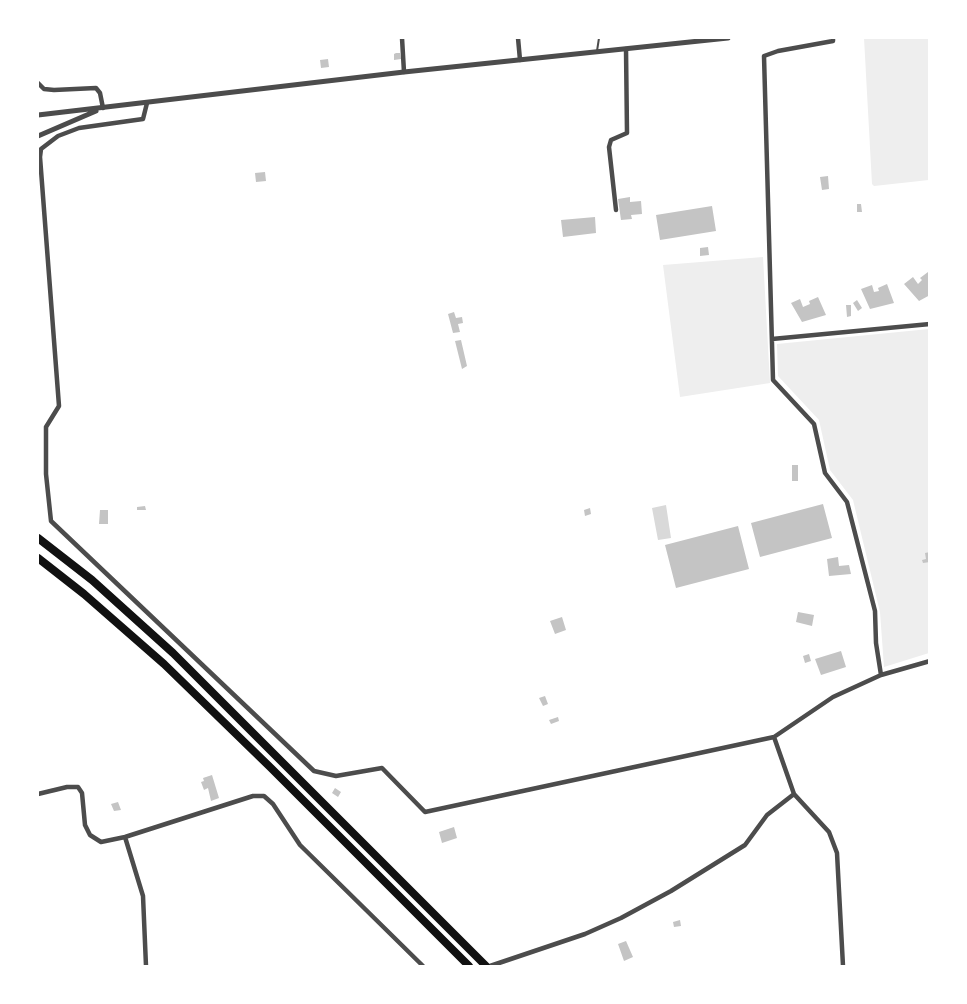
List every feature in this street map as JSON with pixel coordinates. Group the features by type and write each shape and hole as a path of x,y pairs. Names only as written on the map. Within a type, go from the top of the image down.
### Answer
{"highway":[{"path":"38,538 92,580 173,652 486,966"},
{"path":"38,558 84,594 164,664 466,964"}],"street":[{"path":"402,38 405,72"},
{"path":"518,38 520,60"},
{"path":"38,115 405,72 728,38"},
{"path":"834,38 833,41 778,51 764,56 773,380 814,424 825,473 847,502 875,611 876,643 881,675"},
{"path":"616,210 609,147 611,140 627,133 626,49"},
{"path":"38,84 44,89 54,90 96,88 100,93 103,108"},
{"path":"147,103 143,119 79,128 58,136 41,148 59,406 46,427 46,474 51,520 314,771 336,776 382,768 425,812 774,738 832,697 881,675 930,661"},
{"path":"38,136 103,108"},
{"path":"772,339 930,324"},
{"path":"774,738 794,794 829,832 837,853 843,966"},
{"path":"38,794 66,787 78,787 82,793 85,825 90,835 101,842 125,837 253,796 264,796 273,804 300,845 423,966"},
{"path":"490,966 585,934 671,891 745,845 767,815 794,794"},
{"path":"125,837 143,896 146,966"}],"lane":[{"path":"597,51 599,38"}],"shaded area":[{"path":"864,38 929,38 929,180 874,186 872,184"},
{"path":"763,257 770,383 680,397 663,265"},
{"path":"929,329 929,653 884,667 880,612 853,500 830,470 819,420 778,376 777,344"},
{"path":"666,505 671,538 658,540 652,508"}],"building":[{"path":"396,53 400,53 401,59 394,60"},
{"path":"328,59 329,67 321,68 320,60"},
{"path":"265,172 266,181 256,182 255,173"},
{"path":"828,176 829,189 822,190 820,177"},
{"path":"630,197 630,202 641,201 642,214 631,215 632,219 621,220 618,199"},
{"path":"857,204 861,204 862,212 857,212"},
{"path":"712,206 716,231 660,240 656,215"},
{"path":"595,217 596,233 563,237 561,220"},
{"path":"708,247 709,255 700,256 700,248"},
{"path":"928,272 930,274 930,295 919,301 904,284 913,277 918,284 922,280 920,278"},
{"path":"887,284 894,303 870,309 861,289 872,285 874,292"},
{"path":"818,297 826,315 802,322 791,303 800,299 803,307"},
{"path":"857,300 862,308 858,311 853,303"},
{"path":"846,305 851,305 851,316 847,317"},
{"path":"454,312 456,318 462,317 463,323 458,324 460,332 453,333 448,314"},
{"path":"461,340 467,366 462,369 455,341"},
{"path":"792,465 798,465 798,481 792,481"},
{"path":"823,504 832,538 760,557 751,523"},
{"path":"145,506 146,510 137,510 137,507"},
{"path":"590,508 591,514 585,516 584,510"},
{"path":"100,510 108,510 108,524 99,524"},
{"path":"738,526 749,569 676,588 665,545"},
{"path":"930,552 930,562 923,563 922,560 926,559 925,553"},
{"path":"838,557 839,566 849,565 851,574 829,576 827,559"},
{"path":"798,612 814,615 812,626 796,622"},
{"path":"562,617 566,630 555,634 550,621"},
{"path":"841,651 846,667 821,675 815,659"},
{"path":"809,654 811,661 805,663 803,656"},
{"path":"545,696 548,704 543,706 539,698"},
{"path":"558,717 559,721 551,724 549,720"},
{"path":"212,775 219,798 211,801 208,788 204,790 201,782 204,781 203,778"},
{"path":"335,788 341,792 338,797 332,793"},
{"path":"118,802 121,810 114,811 111,804"},
{"path":"454,827 457,838 442,843 439,832"},
{"path":"680,920 681,926 674,927 673,922"},
{"path":"626,941 633,957 624,961 618,944"}]}
